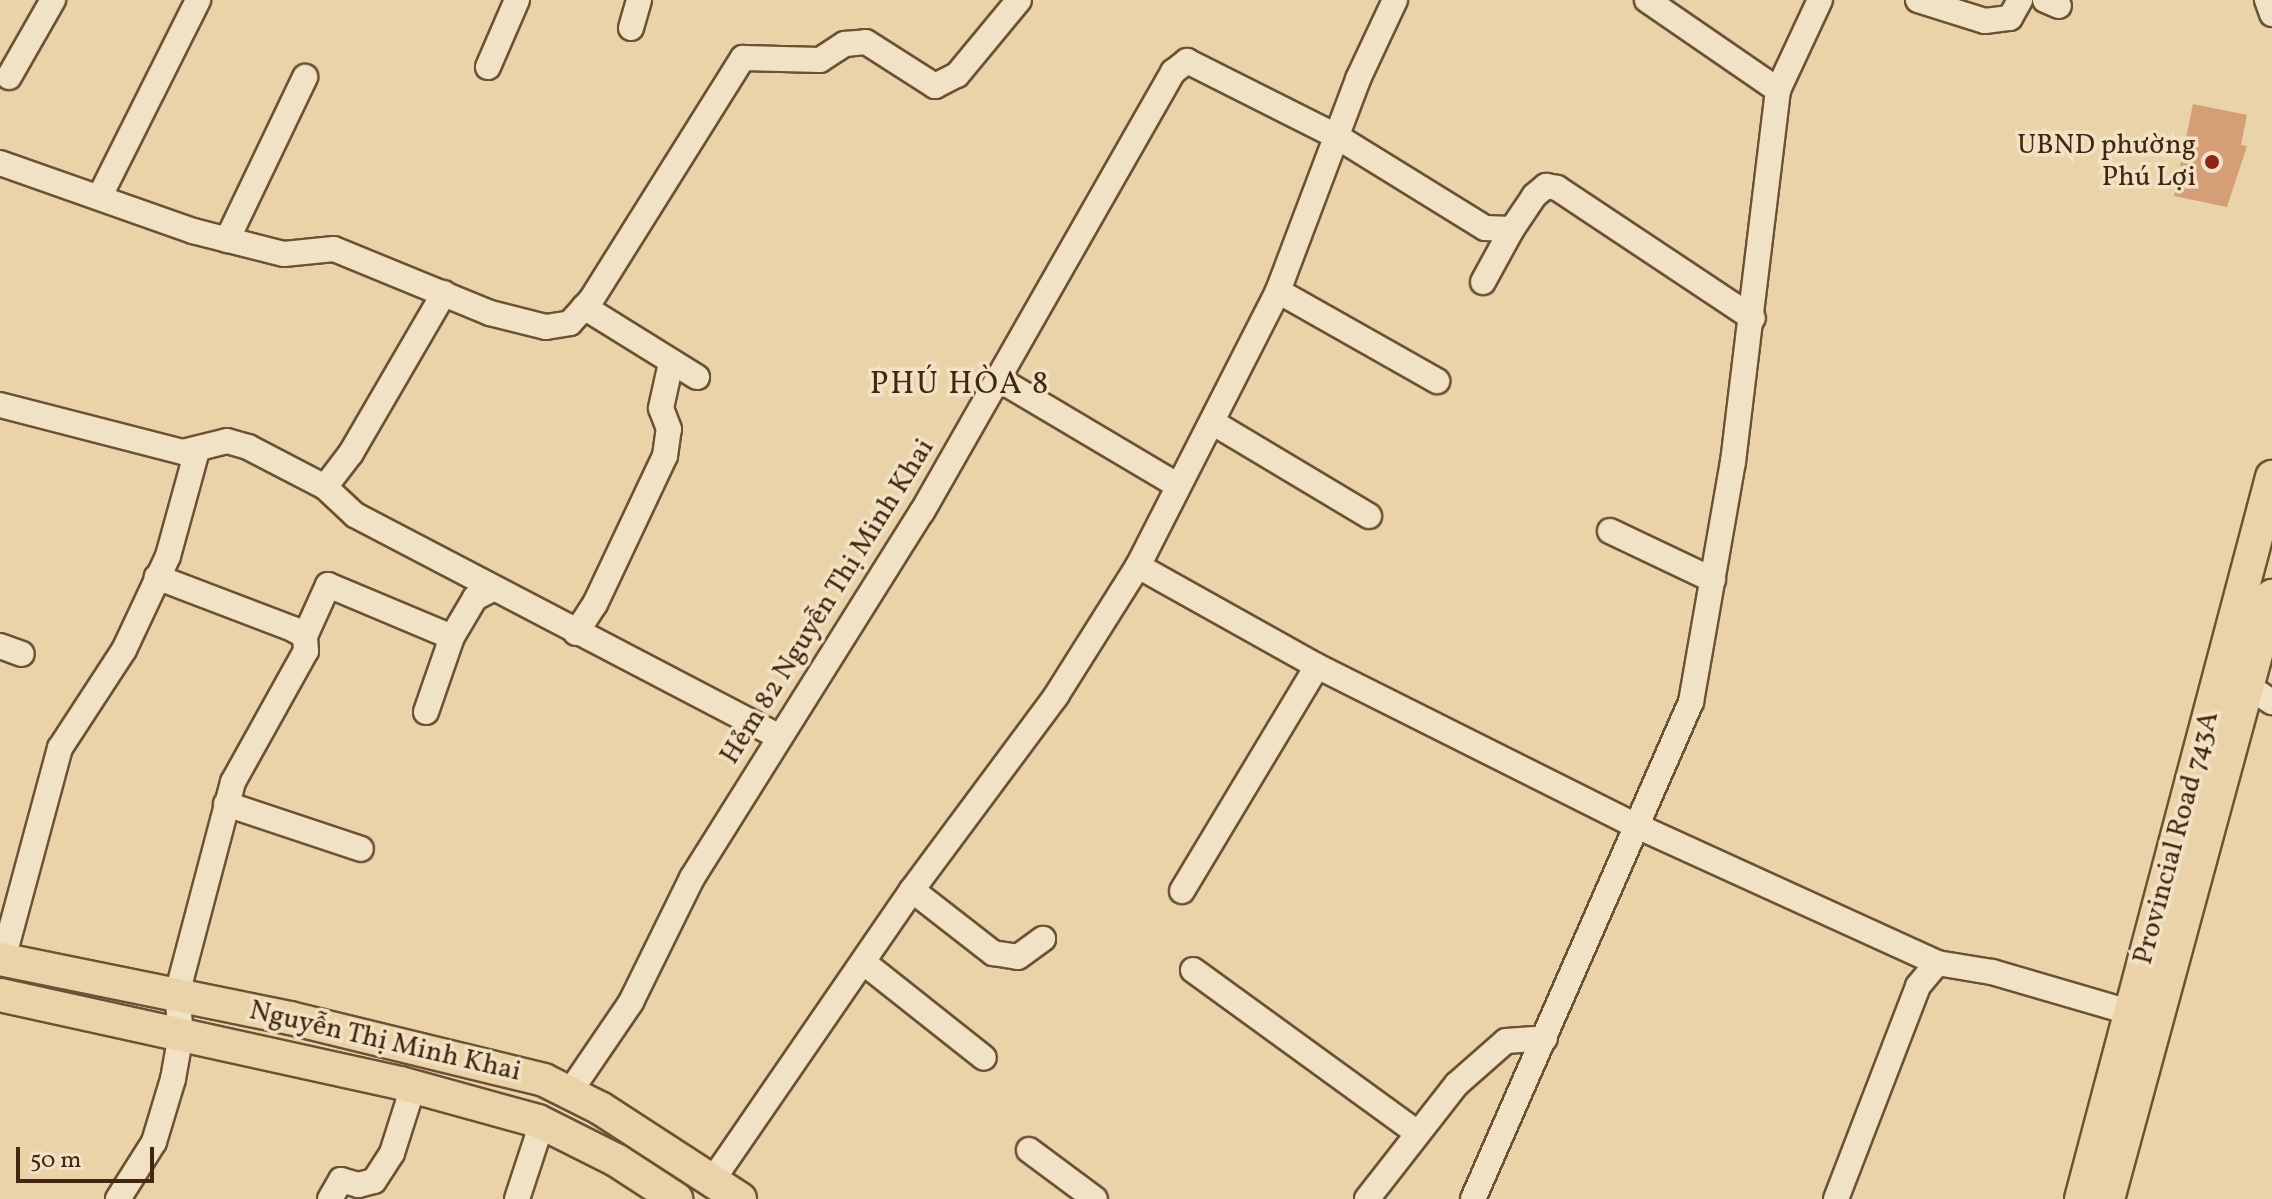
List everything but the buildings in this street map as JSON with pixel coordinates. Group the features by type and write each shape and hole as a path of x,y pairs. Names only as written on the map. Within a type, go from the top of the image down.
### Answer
{"main road":[{"name":"Provincial Road 743A","path":"2246,689 2272,477"},
{"name":"Provincial Road 743A","path":"2081,1199 2145,1016 2272,596"},
{"name":"Nguyễn Thị Minh Khai","path":"2,959 428,1049 544,1080 740,1199"},
{"name":"Nguyễn Thị Minh Khai","path":"0,995 413,1087 538,1121 616,1160 676,1199"},
{"name":"Provincial Road 743A","path":"2108,1199 2145,1016"}],"street":[{"path":"9,77 53,0"},
{"path":"100,196 198,0"},
{"path":"488,67 517,0"},
{"path":"631,28 639,0"},
{"path":"0,163 227,240 284,254 334,249 490,313 546,327 570,323 584,307 743,58 820,60 845,44 866,42 935,86 957,75 1019,0"},
{"path":"712,1181 912,890 1056,696 1138,566 1278,291 1336,136 1395,0"},
{"path":"1647,0 1778,90"},
{"path":"1473,1199 1691,702 1753,318 1778,90 1820,0"},
{"path":"1918,0 1985,21 2010,18 2020,0"},
{"path":"2267,0 2272,14"},
{"name":"Hẻm 82 Nguyễn Thị Minh Khai","path":"569,1093 631,1002 670,916 778,736 810,695 1000,380 1173,72 1187,61 1336,136"},
{"path":"227,240 305,77"},
{"path":"1336,136 1485,228 1512,229"},
{"path":"1483,282 1512,229 1534,196 1546,186 1557,188 1753,318"},
{"path":"1278,291 1437,381"},
{"path":"325,487 351,453 444,293"},
{"path":"584,307 697,377"},
{"path":"576,633 595,604 665,456 669,429 661,408 671,363"},
{"path":"1000,380 1177,485"},
{"path":"0,405 183,452 197,451 214,441 248,447 325,487 355,515 778,736"},
{"path":"1212,422 1369,516"},
{"path":"2,959 60,748 124,650 157,577 197,451"},
{"path":"1610,531 1713,580"},
{"path":"1138,566 1317,666 1637,826 1937,963 1992,972 2145,1016"},
{"path":"157,577 242,606 305,636"},
{"path":"118,1199 154,1142 181,1034 177,994 226,804 306,651 305,636 328,585 452,637"},
{"path":"426,712 452,637 475,598 493,589"},
{"path":"1182,891 1317,666"},
{"path":"226,804 361,849"},
{"path":"912,890 993,953 1018,957 1043,939"},
{"path":"863,962 984,1058"},
{"path":"1836,1199 1918,986 1937,963"},
{"path":"1193,970 1417,1133"},
{"path":"1367,1199 1457,1084 1506,1041 1545,1038"},
{"path":"330,1199 341,1180 358,1185 374,1181 392,1153 413,1087"},
{"path":"517,1199 539,1132 538,1121"},
{"path":"1029,1150 1095,1199"}],"place":[{"name":"UBND phường Phú Lợi","path":"2212,162"}],"district":[{"name":"PHÚ HÒA 8","path":"960,385"}]}
